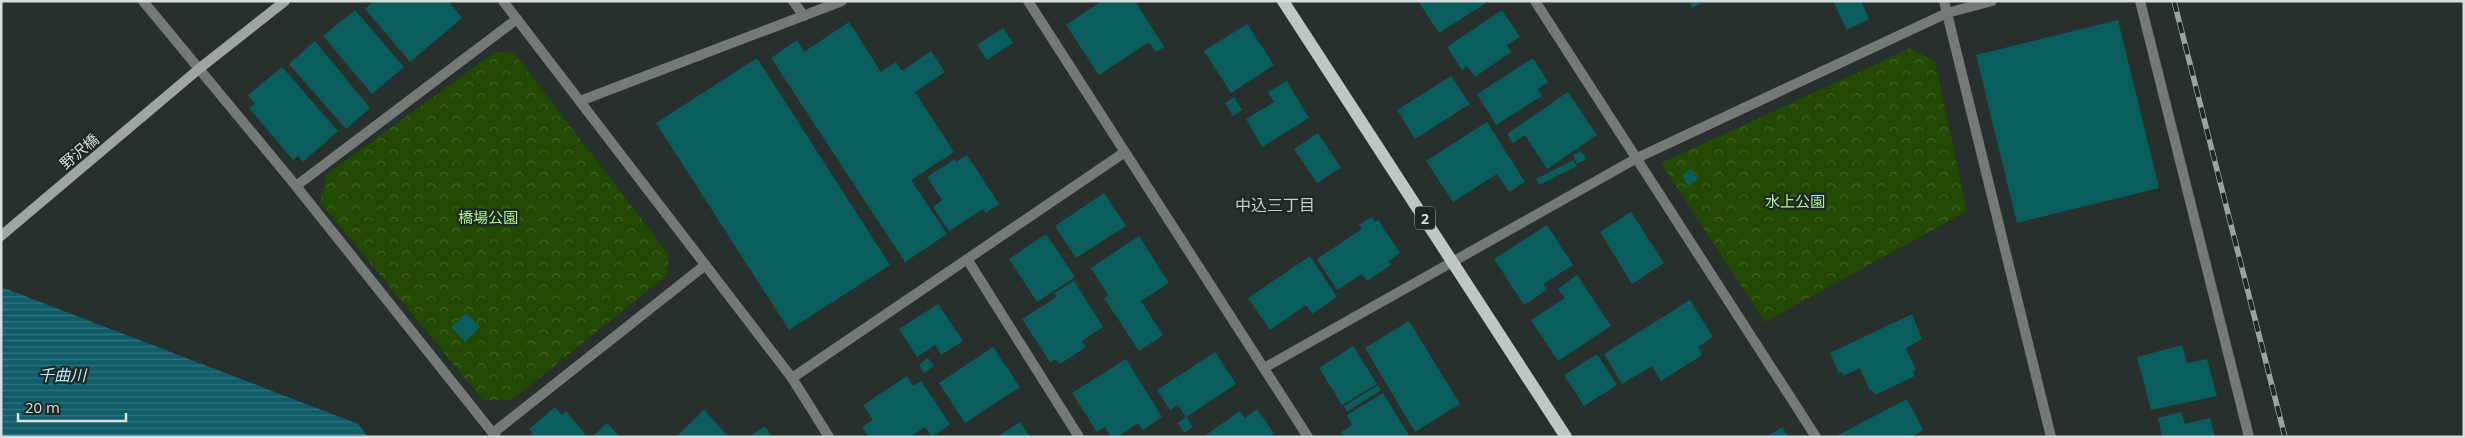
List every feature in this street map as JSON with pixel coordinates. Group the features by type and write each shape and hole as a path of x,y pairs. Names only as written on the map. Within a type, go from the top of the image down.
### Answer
{"main road":[{"name":"野沢橋","path":"1,236 200,68 285,1"},
{"name":"2","path":"1282,1 1566,437"}],"street":[{"path":"144,1 296,186 494,435 704,266"},
{"path":"503,1 704,266 792,378 829,437"},
{"path":"793,1 804,16"},
{"path":"580,101 842,1"},
{"path":"1028,1 1308,437"},
{"path":"1535,1 1816,437"},
{"path":"1944,1 2051,437"},
{"path":"1264,368 1637,158 1947,13 1992,1"},
{"path":"2140,1 2249,437"},
{"path":"296,186 517,19"},
{"path":"792,378 1125,152"},
{"path":"967,259 1079,437"}],"green space":[{"name":"水上公園","path":"1911,48 1935,62 1967,211 1765,322 1661,163"},
{"name":"橋場公園","path":"495,52 514,53 669,255 667,275 512,400 483,400 320,202 327,174"}],"water":[{"name":"千曲川","path":"1,287 358,424 368,437 1,437"}],"building":[{"path":"374,1 448,1 462,18 410,62 365,9"},
{"path":"1102,1 1135,1 1164,47 1156,52 1149,42 1099,75 1066,25"},
{"path":"1418,1 1489,1 1439,33"},
{"path":"1689,1 1699,1 1700,4 1692,8"},
{"path":"1833,1 1861,1 1869,19 1847,30"},
{"path":"355,10 404,67 372,94 323,36"},
{"path":"1502,10 1520,37 1507,45 1511,52 1475,77 1467,66 1462,70 1447,47"},
{"path":"2118,20 2159,188 2017,223 1976,55"},
{"path":"849,22 881,72 896,62 902,71 931,51 945,72 915,92 954,152 911,180 947,234 905,262 771,58 797,40 804,52"},
{"path":"1247,24 1274,65 1231,93 1204,51"},
{"path":"1003,28 1013,43 987,60 977,45"},
{"path":"315,41 370,108 346,129 289,64"},
{"path":"757,58 890,265 789,330 656,123"},
{"path":"1533,58 1548,82 1538,89 1542,96 1496,125 1477,94"},
{"path":"282,67 338,131 303,162 298,156 293,160 249,108 255,104 248,95"},
{"path":"1451,76 1470,104 1415,139 1397,110"},
{"path":"1287,81 1309,118 1262,147 1246,119 1274,102 1268,92"},
{"path":"1568,92 1597,135 1547,169 1525,135 1513,143 1507,134"},
{"path":"1234,97 1242,110 1233,116 1225,103"},
{"path":"1487,122 1525,182 1509,192 1497,174 1453,202 1426,161"},
{"path":"1318,133 1341,168 1317,183 1294,149"},
{"path":"1582,151 1586,159 1577,164 1573,155"},
{"path":"967,155 999,204 986,213 983,209 949,231 933,207 942,200 927,177 955,159 956,162"},
{"path":"1573,160 1577,166 1539,185 1536,179"},
{"path":"1691,169 1698,179 1688,186 1682,175"},
{"path":"1104,193 1126,226 1076,258 1055,226"},
{"path":"1631,212 1664,263 1632,284 1600,232"},
{"path":"1372,217 1375,222 1378,220 1400,253 1389,261 1391,265 1367,281 1362,274 1337,290 1317,259 1362,229 1359,225"},
{"path":"1547,225 1573,265 1543,284 1547,290 1524,305 1494,259"},
{"path":"1046,234 1075,277 1037,302 1009,259"},
{"path":"1139,236 1169,283 1141,301 1163,335 1139,351 1104,298 1108,295 1091,268"},
{"path":"1310,256 1337,297 1312,314 1306,305 1270,330 1248,298"},
{"path":"1577,275 1611,326 1558,361 1531,320 1565,298 1558,289"},
{"path":"1074,281 1103,327 1082,341 1086,347 1060,364 1056,359 1050,362 1022,319 1057,297 1054,293"},
{"path":"1690,300 1713,337 1698,347 1702,355 1661,381 1652,366 1622,384 1604,354"},
{"path":"938,304 963,341 941,355 935,345 917,357 899,329"},
{"path":"466,313 480,327 465,342 451,327"},
{"path":"1912,314 1922,339 1906,348 1916,370 1913,372 1915,376 1875,395 1872,390 1870,391 1860,368 1843,376 1842,372 1839,373 1830,353"},
{"path":"1409,321 1460,404 1415,432 1365,348"},
{"path":"2182,345 2187,363 2207,359 2217,396 2151,410 2137,357"},
{"path":"1353,346 1377,384 1342,405 1319,368"},
{"path":"993,347 1020,387 965,423 939,383"},
{"path":"1215,352 1236,384 1186,417 1178,405 1170,410 1157,390"},
{"path":"1597,354 1617,385 1584,406 1564,375"},
{"path":"928,358 934,366 924,373 919,365"},
{"path":"1126,359 1162,417 1143,430 1138,423 1117,437 1111,437 1105,427 1097,432 1072,393"},
{"path":"907,376 913,386 921,381 950,424 932,437 925,427 910,437 869,437 862,427 873,420 863,405"},
{"path":"1378,385 1381,390 1347,412 1344,406"},
{"path":"1383,393 1410,437 1344,437 1341,432 1352,425 1347,415"},
{"path":"1907,399 1923,430 1911,437 1839,437 1838,435"},
{"path":"555,407 562,415 566,411 587,437 529,437 533,433 529,429"},
{"path":"1257,409 1274,433 1268,437 1203,437 1240,411 1245,418"},
{"path":"704,410 729,437 676,437"},
{"path":"2181,412 2185,424 2210,418 2215,437 2162,437 2158,418"},
{"path":"1186,417 1193,427 1184,433 1178,423"},
{"path":"1020,422 1030,437 997,437"},
{"path":"607,423 620,437 596,437 594,435"},
{"path":"765,426 772,437 748,437"},
{"path":"1782,427 1789,437 1767,437"}],"railway":[{"path":"2174,1 2285,437"}],"district":[{"name":"中込三丁目","path":"1275,205"}]}
